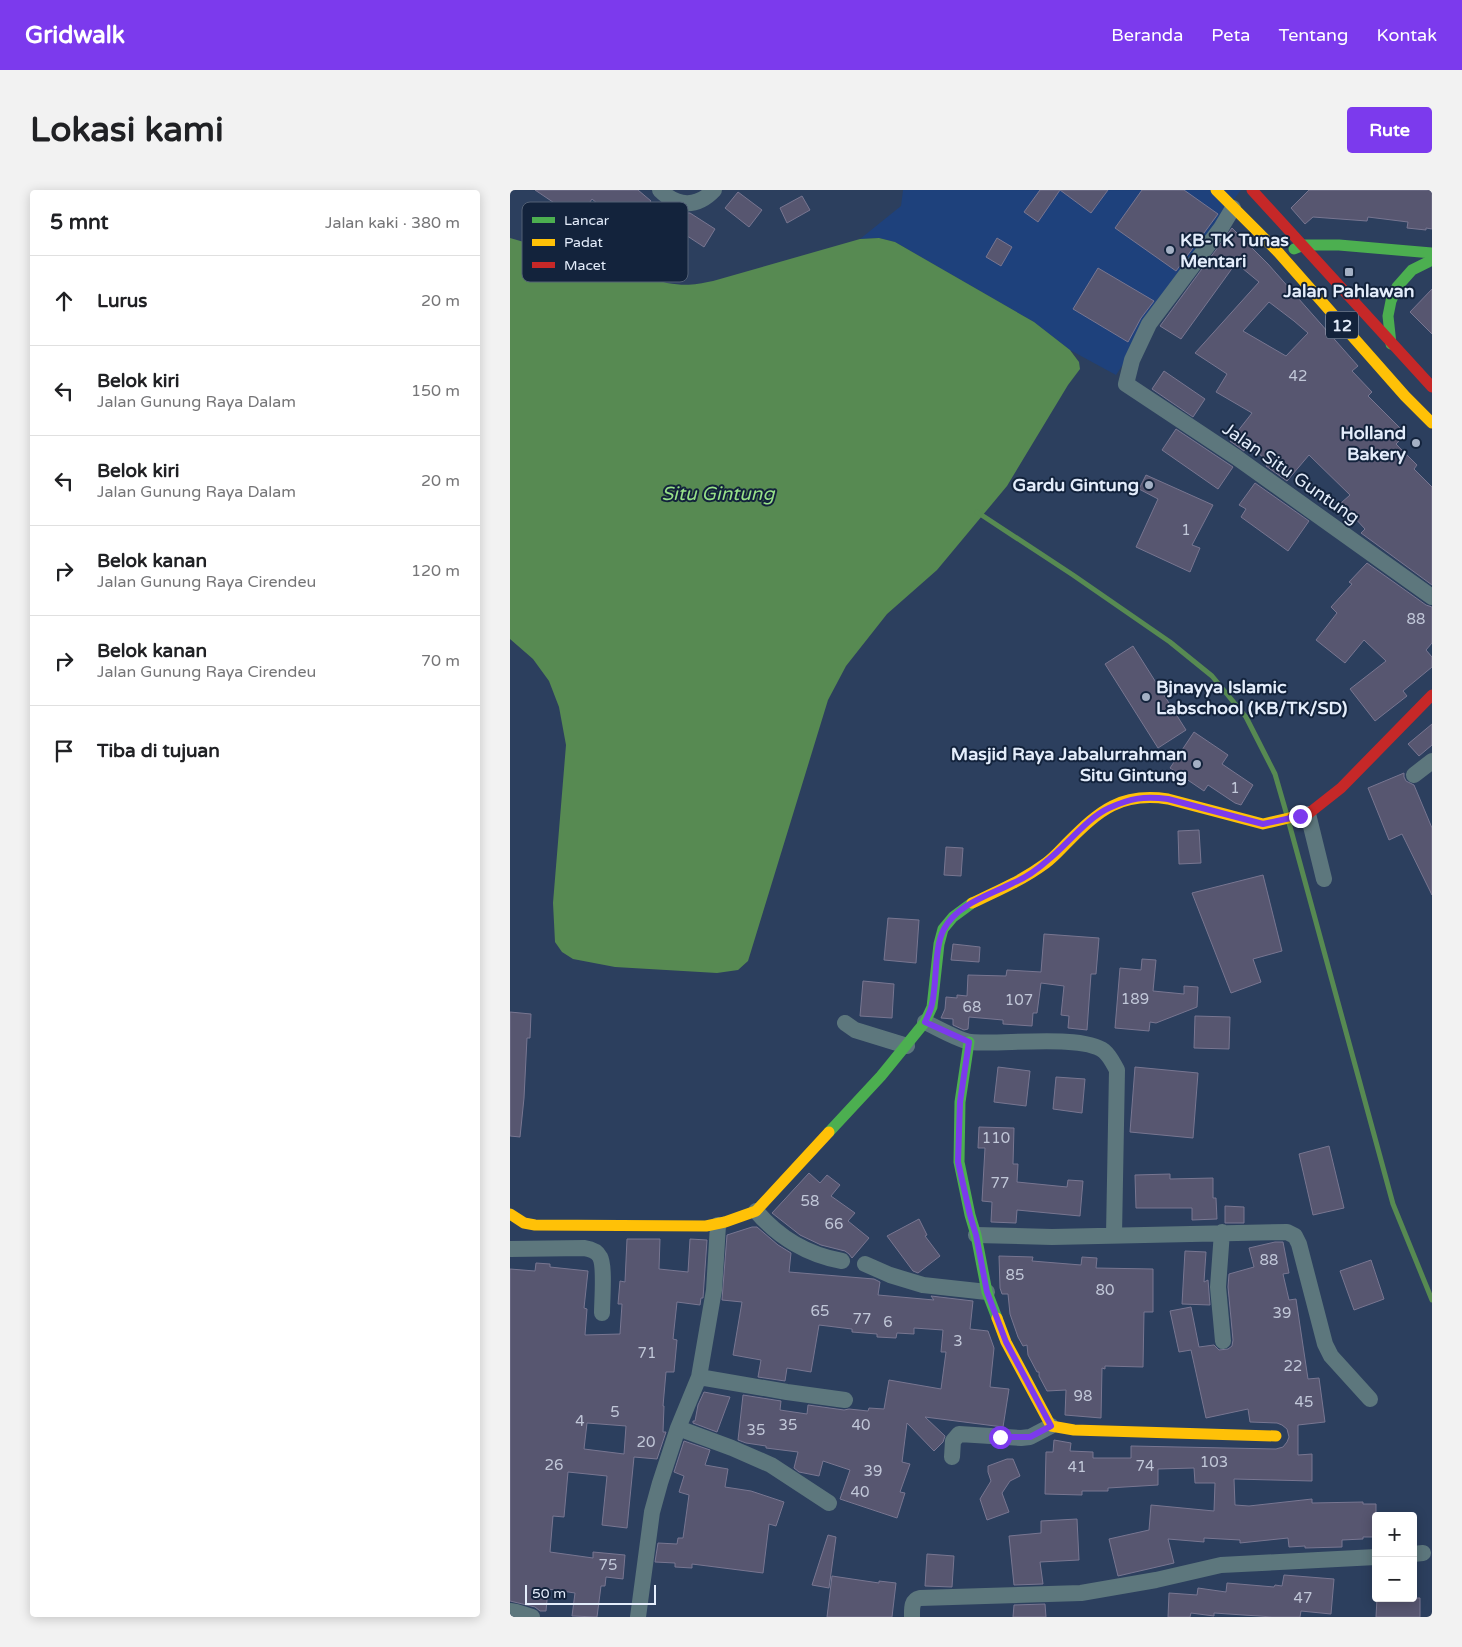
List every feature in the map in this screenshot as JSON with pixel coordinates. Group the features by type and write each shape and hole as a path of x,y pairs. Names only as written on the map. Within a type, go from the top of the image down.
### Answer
{"main road":[{"name":"12","path":"1216,190 1278,254 1432,424"},
{"name":"12","path":"1252,190 1270,197 1304,245 1391,344 1432,387"},
{"path":"1278,254 1304,245 1340,245 1432,253"},
{"path":"1391,344 1388,316 1391,301 1397,287 1412,270 1432,260"},
{"path":"510,1214 524,1223 535,1225 706,1226 718,1225 738,1219 756,1211 881,1076 925,1022 932,1007 939,944 944,929 953,916 970,904 1016,882 1047,862 1086,824 1106,809 1132,798 1154,797 1174,800 1263,824 1304,815 1341,788 1432,694"},
{"path":"969,1042 960,1102 958,1162 976,1235 987,1292 1006,1342 1051,1426 1093,1430 1276,1436"}],"street":[{"path":"660,190 669,199 677,202"},
{"path":"688,203 693,203 707,197 714,190"},
{"name":"Jalan Situ Guntung","path":"1233,208 1221,228 1149,324 1132,360 1126,384 1236,457 1432,597"},
{"path":"1414,775 1432,761"},
{"path":"1304,815 1324,879"},
{"path":"845,1022 855,1030 907,1046"},
{"path":"925,1022 969,1042 1062,1042 1092,1045 1103,1050 1112,1060 1117,1070 1114,1234"},
{"path":"756,1211 766,1223 784,1238 812,1253 842,1261"},
{"path":"638,1617 652,1512 678,1428 699,1377 714,1290 718,1225"},
{"path":"1222,1232 1218,1288 1222,1341"},
{"path":"976,1235 1052,1237 1114,1234 1286,1232 1295,1236 1299,1244 1325,1344 1331,1356 1370,1399"},
{"path":"510,1249 584,1248 596,1252 602,1260 602,1313"},
{"path":"865,1264 890,1275 923,1285 987,1292"},
{"path":"699,1377 845,1400"},
{"path":"952,1457 953,1441 959,1434 1021,1438 1030,1437 1051,1426"},
{"path":"678,1428 772,1465 829,1504"},
{"path":"912,1617 913,1602 920,1598 1081,1593 1156,1580 1221,1565 1372,1557"},
{"path":"510,1611 532,1617"}],"shaded area":[{"path":"903,190 1241,190 1219,219 1116,375 1070,350 1034,322 895,242 879,238 860,239 901,206"}],"water":[{"name":"Situ Gintung","path":"510,238 522,241 522,282 664,282 685,285 713,281 860,239 879,238 895,242 1034,322 1070,350 1079,362 1080,369 1068,385 1007,486 937,570 887,614 846,666 828,700 748,961 738,970 717,973 615,967 573,959 562,952 555,942 553,903 566,745 559,707 549,681 533,659 510,639"}],"building":[{"path":"535,190 638,190 651,201 596,202 592,199 590,202 553,202"},
{"path":"1040,190 1060,190 1038,222 1024,212"},
{"path":"1060,190 1108,190 1091,213"},
{"name":"KB-TK Tunas Mentari","path":"1142,190 1184,190 1218,214 1176,271 1115,228"},
{"path":"1309,190 1432,190 1432,229 1407,228 1408,222 1368,217 1367,221 1313,217 1305,224 1291,208"},
{"path":"738,192 762,210 749,227 725,208"},
{"path":"802,196 810,210 787,223 780,208"},
{"path":"688,213 715,229 704,247 688,237"},
{"path":"1232,228 1268,264 1358,366 1352,371 1372,392 1368,396 1406,434 1396,444 1417,465 1414,469 1432,487 1432,585 1361,533 1365,529 1341,503 1350,495 1309,455 1287,481 1266,466 1269,462 1248,445 1244,451 1230,441 1252,413 1216,392 1227,374 1195,353 1259,282 1236,263 1181,339 1160,326","holes":["1269,302 1308,333 1286,356 1243,331"]},
{"path":"997,238 1012,247 1001,266 986,257"},
{"path":"1098,268 1154,301 1141,318 1128,342 1073,309"},
{"path":"1432,289 1432,334 1410,312"},
{"path":"1164,371 1205,399 1193,417 1152,389"},
{"path":"1176,429 1233,467 1218,489 1162,450"},
{"path":"1146,475 1213,505 1192,545 1200,548 1190,572 1136,547 1158,499 1139,489"},
{"path":"1255,483 1309,521 1288,551 1241,517 1246,509 1239,505"},
{"path":"1367,563 1426,605 1432,607 1432,643 1426,650 1432,657 1432,667 1403,691 1407,696 1375,721 1350,689 1386,661 1364,640 1345,663 1316,640 1337,613 1331,607 1352,584 1349,582"},
{"name":"Bjnayya Islamic Labschool (KB/TK/SD)","path":"1133,646 1186,730 1158,748 1105,664"},
{"path":"1432,724 1432,745 1419,756 1408,744"},
{"name":"Masjid Raya Jabalurrahman Situ Gintung","path":"1194,732 1228,755 1222,764 1253,785 1241,805 1208,785 1204,791 1170,768"},
{"path":"1404,773 1406,781 1414,785 1432,828 1432,895 1402,834 1389,840 1368,788"},
{"path":"1199,830 1201,863 1179,864 1178,831"},
{"path":"946,847 963,848 961,876 944,875"},
{"path":"1263,875 1282,951 1253,959 1261,982 1231,993 1192,893"},
{"path":"888,918 919,920 916,963 884,960"},
{"path":"1044,934 1099,938 1096,974 1091,974 1087,1030 1068,1028 1069,1016 1061,1015 1064,986 1041,983 1037,1013 1033,1013 1032,1026 1003,1024 1003,1020 969,1017 968,1029 964,1030 953,1025 953,1019 941,1018 945,1009 946,997 957,998 957,995 967,996 968,975 1006,976 1007,970 1041,972"},
{"path":"953,944 980,947 979,962 951,960"},
{"path":"1142,959 1156,960 1153,991 1184,994 1184,986 1198,987 1197,1007 1156,1023 1150,1022 1149,1031 1115,1028 1120,968 1141,970"},
{"path":"863,981 894,984 892,1018 860,1016"},
{"path":"510,1012 531,1014 530,1038 527,1038 520,1137 510,1136"},
{"path":"1195,1016 1230,1017 1229,1049 1194,1048"},
{"path":"998,1067 1030,1071 1026,1106 994,1102"},
{"path":"1135,1067 1198,1073 1193,1138 1130,1132"},
{"path":"1056,1077 1085,1079 1082,1113 1053,1109"},
{"path":"979,1127 1014,1128 1013,1164 1018,1164 1017,1182 1067,1187 1068,1180 1083,1181 1080,1216 1017,1210 1016,1223 991,1222 992,1202 982,1201 985,1148 978,1148"},
{"path":"1329,1146 1344,1208 1313,1215 1299,1154"},
{"path":"809,1173 820,1183 827,1175 840,1185 831,1196 855,1213 848,1221 869,1238 852,1258 845,1251 821,1245 800,1235 772,1213"},
{"path":"1170,1174 1170,1179 1213,1178 1213,1198 1216,1198 1217,1219 1192,1220 1192,1208 1136,1208 1135,1175"},
{"path":"1225,1206 1244,1207 1244,1223 1225,1223"},
{"path":"919,1219 927,1235 925,1236 940,1256 918,1273 913,1271 887,1236"},
{"path":"757,1227 778,1245 791,1253 789,1272 874,1279 880,1282 878,1295 934,1300 931,1296 973,1301 970,1329 988,1331 994,1348 990,1387 1009,1389 1003,1427 925,1417 945,1436 943,1442 934,1451 907,1423 902,1462 910,1464 900,1492 905,1493 897,1518 840,1499 850,1470 823,1461 819,1476 799,1472 794,1468 798,1452 766,1448 766,1446 738,1440 743,1395 781,1401 780,1410 807,1414 808,1405 844,1410 868,1411 869,1408 884,1409 889,1380 941,1389 946,1352 941,1352 943,1330 914,1328 914,1334 897,1333 896,1338 877,1337 877,1334 852,1332 852,1329 819,1325 811,1372 787,1368 785,1381 758,1377 761,1360 733,1355 742,1302 722,1300 727,1235"},
{"path":"627,1239 660,1239 659,1269 688,1272 690,1239 707,1240 703,1298 701,1298 700,1305 677,1302 673,1339 677,1340 674,1372 666,1372 663,1406 663,1432 666,1432 657,1459 634,1457 627,1528 602,1525 607,1476 568,1472 564,1517 553,1516 550,1552 593,1558 593,1552 625,1555 623,1579 606,1577 605,1586 601,1586 597,1617 572,1616 575,1593 548,1589 546,1611 540,1611 535,1607 510,1601 510,1269 535,1271 536,1263 550,1264 550,1267 588,1271 584,1308 587,1309 585,1335 620,1334 622,1304 618,1304 620,1281 625,1282","holes":["587,1423 626,1426 624,1454 584,1449"]},
{"path":"1283,1242 1289,1273 1283,1274 1289,1300 1296,1299 1308,1379 1319,1378 1325,1422 1298,1425 1298,1455 1312,1454 1312,1481 1234,1479 1235,1505 1249,1506 1312,1499 1312,1503 1363,1502 1363,1504 1376,1504 1376,1512 1372,1512 1372,1537 1342,1540 1342,1547 1305,1548 1305,1546 1289,1547 1288,1538 1240,1543 1240,1540 1204,1538 1204,1542 1168,1539 1174,1563 1118,1576 1109,1539 1149,1530 1151,1505 1214,1511 1215,1483 1195,1483 1194,1468 1158,1469 1158,1485 1108,1488 1108,1491 1082,1491 1082,1495 1045,1494 1046,1452 1053,1452 1054,1440 1071,1443 1070,1451 1093,1452 1093,1458 1131,1458 1131,1446 1276,1449 1283,1447 1289,1437 1287,1429 1277,1423 1250,1422 1248,1409 1206,1418 1191,1350 1179,1352 1170,1311 1191,1307 1199,1347 1214,1345 1219,1350 1228,1349 1232,1346 1228,1287 1229,1274 1254,1267 1249,1248"},
{"path":"1185,1251 1206,1252 1204,1282 1208,1280 1210,1305 1182,1304"},
{"path":"999,1256 1033,1257 1032,1261 1081,1265 1082,1257 1097,1258 1096,1268 1153,1269 1153,1312 1144,1312 1143,1367 1105,1366 1105,1369 1102,1368 1101,1418 1065,1415 1066,1390 1047,1391 1039,1376 1039,1372 1037,1372 1028,1355 1027,1345 1023,1346 1018,1337 1010,1314 1008,1294 1002,1294 1000,1288"},
{"path":"1371,1260 1384,1299 1354,1310 1340,1271"},
{"path":"704,1392 730,1397 717,1432 693,1423"},
{"path":"684,1441 710,1450 705,1465 728,1469 725,1487 751,1491 784,1502 776,1526 769,1524 763,1573 692,1564 692,1568 675,1567 675,1563 655,1562 658,1543 677,1544 678,1538 683,1538 689,1495 679,1492 684,1476 674,1472"},
{"path":"1007,1459 1013,1459 1020,1476 1010,1481 1002,1493 1009,1512 987,1520 980,1499 991,1481 988,1466"},
{"path":"1077,1519 1079,1560 1040,1562 1043,1584 1014,1585 1009,1536 1041,1533 1041,1521"},
{"path":"828,1535 836,1537 829,1588 812,1585"},
{"path":"927,1554 954,1556 952,1587 925,1586"},
{"path":"1284,1575 1334,1579 1331,1614 1301,1611 1300,1617 1273,1617 1214,1613 1214,1616 1191,1613 1190,1617 1168,1617 1169,1593 1197,1595 1198,1588 1226,1592 1227,1583 1282,1586"},
{"path":"832,1576 879,1583 879,1581 896,1583 892,1617 827,1617"},
{"path":"1417,1598 1420,1598 1420,1617 1376,1617 1377,1602 1417,1602"},
{"path":"1045,1604 1046,1617 1013,1617 1014,1605"}],"waterway":[{"path":"977,512 1170,642 1212,676 1246,717 1275,774 1286,812"},
{"path":"1289,823 1393,1204 1432,1300"}],"traffic: fast":[{"path":"1294,249 1304,245 1339,245 1432,253"},
{"path":"1391,344 1388,316 1391,301 1397,287 1412,270 1432,260"},
{"path":"829,1132 881,1076 925,1022 932,1007 939,944 943,929 953,917 972,903"},
{"path":"969,1042 960,1102 959,1162 987,1292 997,1318"}],"traffic: slow":[{"path":"1216,190 1279,253 1405,396 1432,423"},
{"path":"972,903 1010,885 1037,869 1052,858 1101,812 1124,801 1137,798 1168,799 1263,824 1293,817"},
{"path":"510,1214 524,1223 535,1225 706,1226 725,1222 756,1211 829,1132"},
{"path":"997,1318 1006,1342 1051,1426 1074,1430 1276,1436"}],"traffic: jam":[{"path":"1252,190 1432,387"},
{"path":"1293,817 1308,814 1341,788 1432,695"}],"place":[{"name":"KB-TK Tunas Mentari","path":"1170,250"},
{"name":"Jalan Pahlawan","path":"1349,272"},
{"name":"Holland Bakery","path":"1416,443"},
{"name":"Gardu Gintung","path":"1149,485"},
{"name":"Bjnayya Islamic Labschool (KB/TK/SD)","path":"1146,697"},
{"name":"Masjid Raya Jabalurrahman Situ Gintung","path":"1197,764"}],"route":[{"path":"1000,1437 1030,1437 1051,1426 1006,1342 987,1292 976,1235 958,1162 960,1102 969,1042 925,1022 932,1007 939,944 944,929 953,916 970,904 1016,882 1047,862 1086,824 1106,809 1132,798 1154,797 1168,799 1245,821 1263,824 1300,816"}]}
